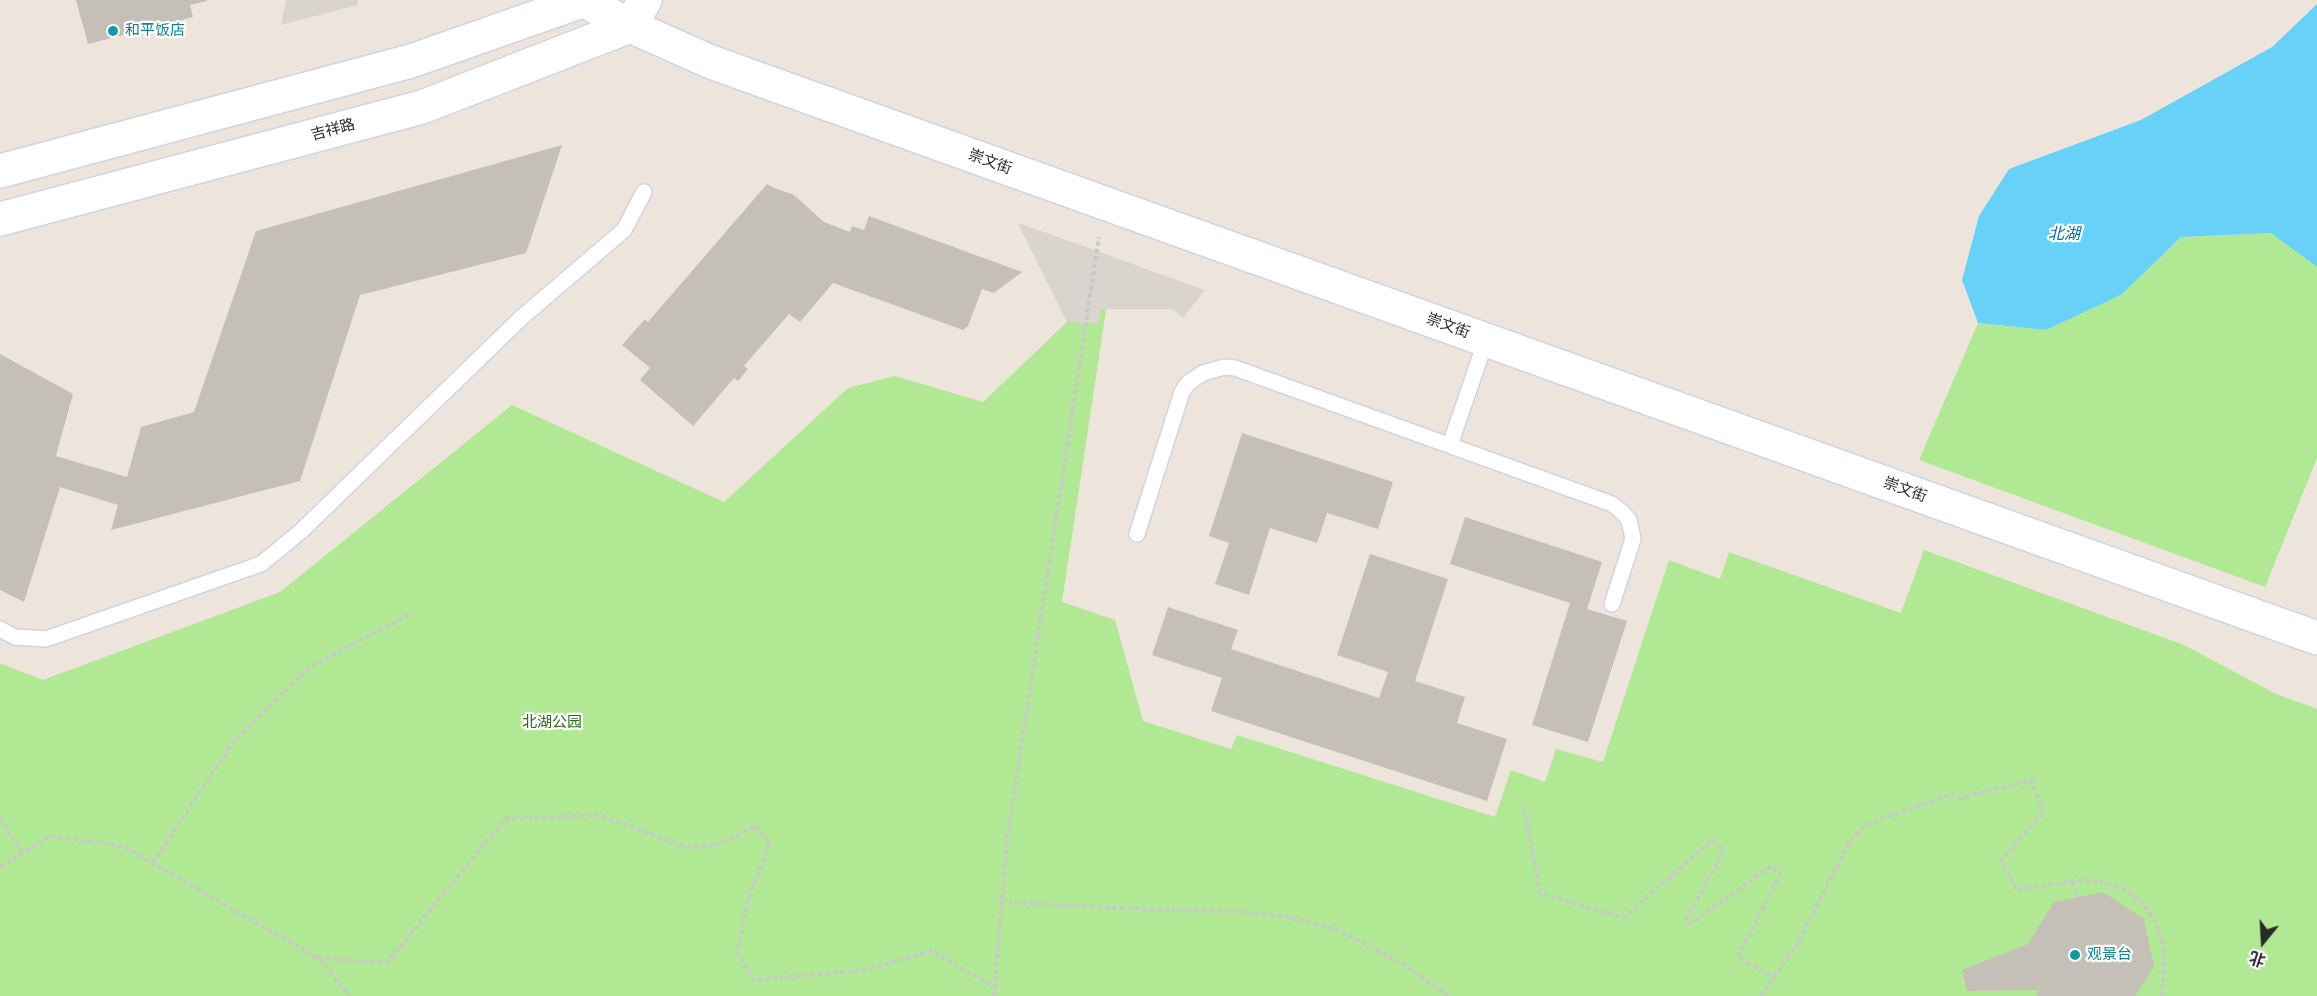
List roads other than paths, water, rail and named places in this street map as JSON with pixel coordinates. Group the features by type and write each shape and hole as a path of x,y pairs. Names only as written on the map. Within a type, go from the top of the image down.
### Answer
{"street":[{"name":"崇文街","path":"584,0 638,13 711,62 2317,638"},
{"path":"0,171 411,61 584,0"},
{"name":"吉祥路","path":"0,219 422,107 638,13"}],"lane":[{"path":"0,629 15,637 46,639 261,564 300,532 521,318 624,230 644,192"},
{"path":"1450,445 1486,340"},
{"path":"1137,534 1182,392 1196,377 1213,369 1235,368 1601,499 1622,512 1629,520 1633,539 1612,604"}],"water":[{"name":"北湖","path":"2317,4 2317,267 2271,233 2181,237 2121,295 2046,330 1978,323 1962,280 1979,216 2009,169 2141,120 2272,47"}],"place":[{"name":"和平饭店","path":"113,31"},
{"name":"观景台","path":"2075,955"}],"park label":[{"name":"北湖公园","path":"552,723"}]}
